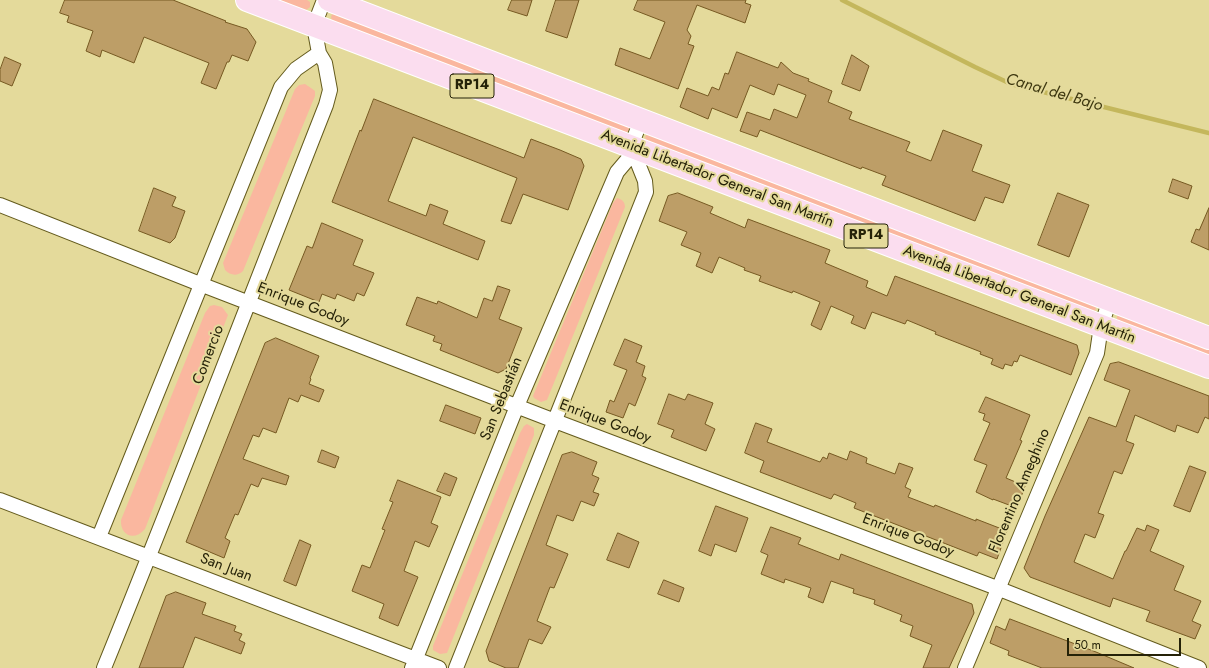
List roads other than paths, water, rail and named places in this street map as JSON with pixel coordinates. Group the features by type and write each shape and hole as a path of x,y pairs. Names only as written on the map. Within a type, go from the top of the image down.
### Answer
{"main road":[{"name":"Avenida Libertador General San Martín","path":"247,0 1209,367"},
{"name":"Avenida Libertador General San Martín","path":"329,0 1209,338"}],"street":[{"path":"314,26 324,0"},
{"name":"Comercio","path":"104,668 150,556 323,112 330,90 325,62 319,53 314,26"},
{"path":"99,537 280,87 296,69 319,53"},
{"name":"San Sebastián","path":"414,663 517,406 617,172 628,159 631,146 641,120"},
{"path":"456,668 646,192 645,182 631,146"},
{"name":"Enrique Godoy","path":"0,205 555,421 997,588 1199,668"},
{"name":"Florentino Ameghino","path":"964,668 1097,353 1101,326 1110,300"},
{"name":"San Juan","path":"0,500 150,556 414,663 439,668"}],"waterway":[{"name":"Canal del Bajo","path":"842,0 1011,84 1209,133"}]}
